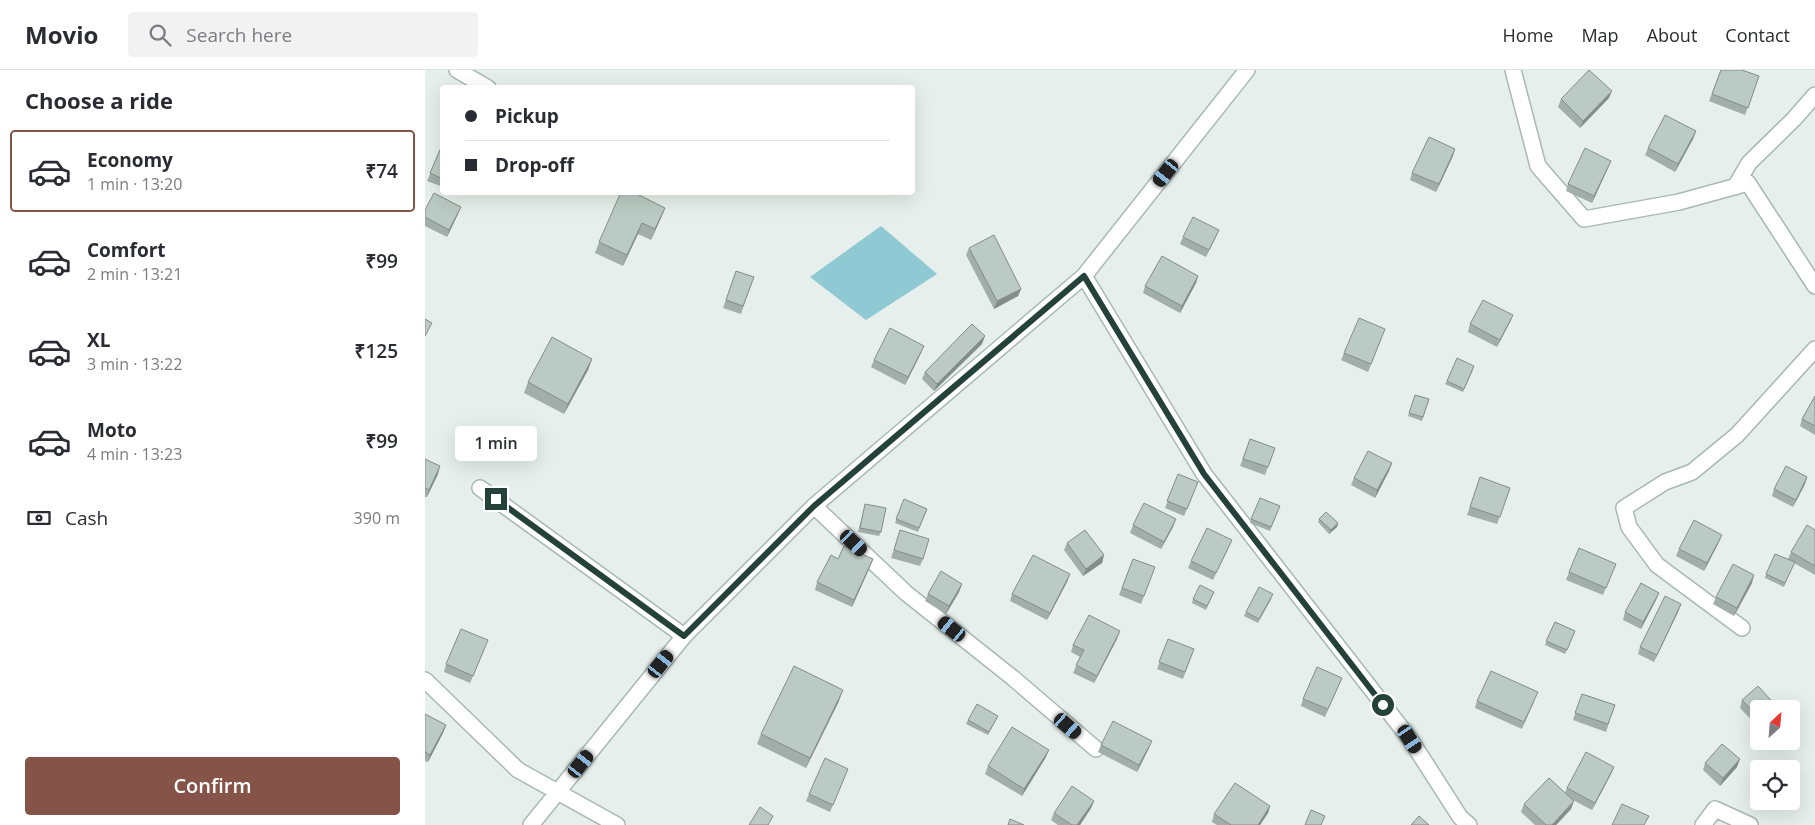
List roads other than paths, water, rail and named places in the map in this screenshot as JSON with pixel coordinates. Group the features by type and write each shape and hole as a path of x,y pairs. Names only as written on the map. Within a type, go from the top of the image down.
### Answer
{"street":[{"path":"457,70 483,85"},
{"path":"531,825 684,636 814,506 1084,276 1247,70"},
{"path":"1513,70 1538,166 1584,219 1679,202 1748,183 1815,286"},
{"path":"1735,187 1749,163 1794,119 1815,95"},
{"path":"1084,276 1204,474 1410,739 1460,817 1469,825"},
{"path":"1742,628 1657,565 1629,527 1624,508 1665,482 1692,472 1700,466 1737,434 1815,349"},
{"path":"480,488 684,636"},
{"path":"814,506 906,593 1013,678 1096,749"},
{"path":"425,680 518,770 617,825"},
{"path":"1703,825 1715,809 1750,825"}],"water":[{"path":"881,226 937,274 866,320 810,277"}]}
